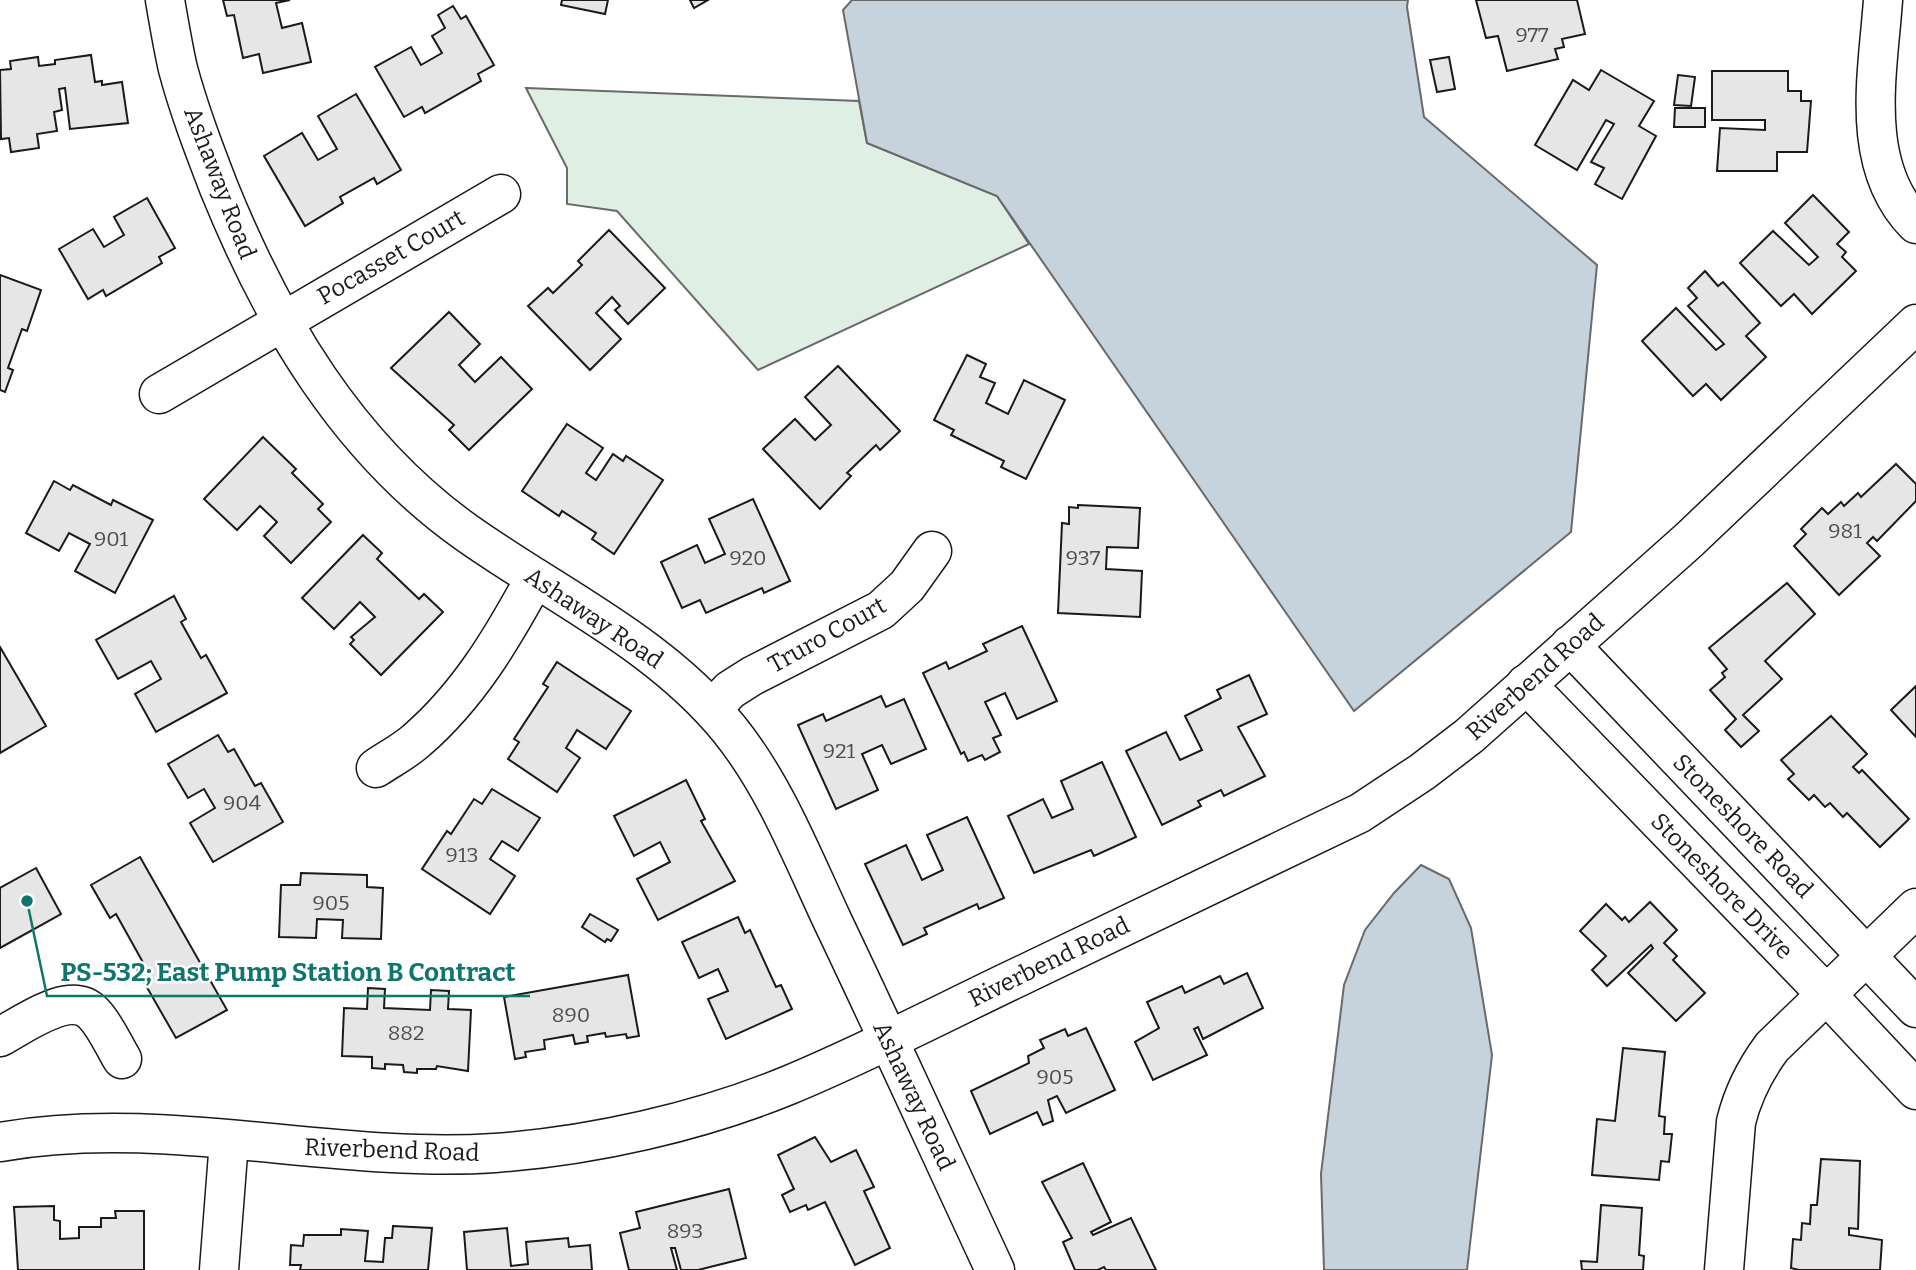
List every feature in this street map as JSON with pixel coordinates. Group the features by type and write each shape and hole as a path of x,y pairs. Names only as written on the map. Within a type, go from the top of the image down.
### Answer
{"street":[{"name":"Ashaway Road","path":"165,0 178,68 202,144 245,252 281,321 324,390 377,454 409,486 464,532 664,663 712,709 731,732 766,781 995,1270"},
{"path":"1883,0 1875,122 1881,159 1891,187 1916,224"},
{"name":"Pocasset Court","path":"159,394 501,194"},
{"name":"Riverbend Road","path":"0,1142 110,1133 392,1155 496,1153 599,1139 693,1117 785,1087 890,1041 1360,813 1422,772 1469,736 1689,540 1916,324"},
{"name":"Truro Court","path":"712,709 730,690 752,676 881,610 907,586 932,551"},
{"path":"376,768 416,741 461,695 499,643 535,578"},
{"name":"Stoneshore Road","path":"1570,645 1916,1008"},
{"name":"Stoneshore Drive","path":"1526,684 1916,1090"},
{"path":"1724,1270 1736,1122 1741,1101 1756,1069 1772,1047 1916,908"},
{"path":"0,1037 61,1005 79,1004 92,1012 122,1059"},
{"path":"219,1270 229,1141"}],"green space":[{"path":"526,88 859,101 867,143 997,196 1029,244 758,370 617,211 567,204 567,168"}],"shaded area":[{"path":"852,0 1408,0 1424,117 1597,265 1571,532 1354,711 997,196 867,143 843,10"},
{"path":"1421,865 1449,879 1471,928 1492,1055 1467,1270 1324,1270 1321,1174 1344,985 1365,930 1394,893"}],"building":[{"path":"223,0 290,0 276,3 282,28 302,23 311,62 263,73 259,54 243,58 234,15 227,16"},
{"path":"562,0 608,0 605,14 561,5"},
{"path":"690,0 708,0 694,8"},
{"path":"1476,0 1577,0 1585,34 1562,39 1564,47 1555,49 1558,59 1507,71 1498,36 1486,38"},
{"path":"453,6 461,19 466,16 494,65 478,74 481,81 425,113 422,107 404,117 375,67 411,47 421,65 442,53 432,36 445,28 438,15"},
{"path":"91,55 95,82 102,81 102,85 122,82 128,123 70,129 65,88 59,89 62,110 54,112 57,131 37,134 39,148 11,152 9,138 1,139 0,70 11,69 10,61 38,57 39,66 55,64 55,60"},
{"path":"1449,57 1455,89 1437,92 1430,60"},
{"path":"1601,70 1654,101 1639,126 1656,136 1622,199 1595,184 1604,168 1591,162 1614,124 1606,120 1577,170 1535,145 1573,80 1589,90"},
{"path":"1712,71 1788,71 1788,91 1801,91 1801,101 1811,101 1807,152 1777,152 1777,171 1717,171 1720,128 1765,130 1765,120 1712,120"},
{"path":"1678,75 1695,77 1691,106 1674,105"},
{"path":"356,94 401,170 377,184 374,178 340,197 343,203 305,226 264,156 302,133 318,160 337,149 318,116"},
{"path":"1675,108 1705,108 1705,127 1674,127"},
{"path":"1813,195 1849,232 1837,244 1846,252 1842,257 1856,271 1812,314 1794,294 1781,306 1740,263 1773,231 1809,265 1818,257 1785,223"},
{"path":"147,198 175,248 159,257 162,263 106,296 103,290 88,299 59,249 93,229 104,247 124,235 114,217"},
{"path":"609,230 665,288 628,324 615,310 620,306 612,297 596,313 621,339 590,370 528,306 548,288 553,293 582,265 578,261"},
{"path":"1705,271 1718,286 1723,282 1760,323 1746,336 1766,357 1721,400 1706,384 1693,396 1642,341 1676,308 1716,350 1724,344 1688,306 1697,298 1688,288"},
{"path":"0,275 41,290 27,331 22,329 8,368 13,370 5,392 0,390"},
{"path":"449,312 480,344 459,365 475,382 501,357 532,389 469,450 449,430 454,425 391,368"},
{"path":"967,355 986,364 980,377 995,383 986,403 1008,414 1024,380 1065,400 1026,479 1001,467 1004,461 951,435 954,430 934,420"},
{"path":"838,366 900,431 880,450 876,445 847,473 851,476 820,509 763,449 795,419 815,440 831,425 805,397"},
{"path":"567,424 603,448 586,473 596,480 613,454 623,461 626,456 663,480 614,554 592,539 596,533 562,511 559,516 522,491"},
{"path":"263,437 296,469 292,473 323,504 318,509 331,522 291,563 264,536 277,522 260,506 237,530 204,499"},
{"path":"1896,464 1916,484 1916,501 1877,541 1873,537 1867,543 1880,556 1839,595 1794,546 1806,534 1801,529 1822,508 1828,514 1841,502 1844,506 1858,493 1861,497"},
{"path":"54,481 70,490 73,485 111,505 113,500 153,520 115,593 75,571 90,544 69,533 59,551 26,533"},
{"path":"753,499 790,581 764,593 762,588 706,613 700,600 682,608 661,562 697,545 705,563 725,554 709,519"},
{"path":"1078,505 1140,508 1138,548 1107,547 1106,569 1142,571 1140,617 1058,613 1062,523 1069,524 1069,507 1078,508"},
{"path":"363,535 382,553 377,559 419,599 424,594 443,612 381,675 350,644 354,640 351,637 375,617 360,602 334,629 302,598"},
{"path":"1787,583 1815,614 1765,661 1782,679 1743,715 1759,731 1741,747 1725,730 1736,719 1710,690 1725,677 1722,673 1727,669 1709,648"},
{"path":"174,596 186,619 181,622 201,658 206,655 227,693 156,732 135,694 161,679 151,661 118,679 96,640"},
{"path":"1022,626 1057,701 1017,719 1005,693 985,702 1001,735 993,738 1000,752 985,760 982,755 968,761 964,752 961,754 923,673 946,662 949,669 987,651 983,644"},
{"path":"0,647 46,726 0,753"},
{"path":"557,662 631,711 606,749 577,730 566,748 580,758 557,792 508,759 519,742 514,739 548,687 543,684"},
{"path":"1249,675 1267,714 1238,727 1265,776 1224,796 1221,790 1198,801 1201,806 1162,825 1126,751 1166,732 1180,760 1202,750 1185,716 1221,698 1217,690"},
{"path":"1916,686 1916,737 1891,710"},
{"path":"881,696 886,707 904,699 926,749 891,764 882,745 862,754 878,790 836,809 798,725 823,714 826,721"},
{"path":"1831,716 1867,754 1853,767 1859,773 1862,770 1909,819 1880,847 1847,813 1843,817 1830,803 1825,807 1814,795 1809,800 1788,779 1794,774 1781,760"},
{"path":"218,735 228,752 234,749 255,786 261,783 283,822 213,862 190,823 215,808 204,789 188,798 168,764"},
{"path":"1102,762 1136,837 1094,856 1091,850 1034,873 1008,816 1043,799 1052,818 1073,809 1061,781"},
{"path":"686,780 705,819 701,821 735,881 658,920 637,879 670,862 660,842 634,856 614,816"},
{"path":"492,789 540,818 518,851 502,841 490,859 515,876 490,914 422,869 447,831 451,834 474,799 482,804"},
{"path":"967,817 1004,898 979,909 977,904 924,928 927,934 903,945 865,864 906,845 922,880 943,870 927,835"},
{"path":"140,857 227,1010 176,1038 137,970 145,966 116,914 110,918 91,885"},
{"path":"36,868 61,914 0,948 0,888"},
{"path":"301,873 367,875 367,887 383,888 381,939 342,938 343,920 317,919 316,938 279,937 281,885 300,885"},
{"path":"1650,902 1677,930 1664,943 1677,956 1673,960 1705,993 1676,1021 1628,973 1653,948 1651,945 1607,986 1592,970 1606,956 1580,931 1606,904 1622,920 1625,917 1629,922"},
{"path":"590,914 618,930 611,941 607,939 605,942 582,927"},
{"path":"738,917 745,933 750,930 776,987 781,985 792,1009 726,1039 708,999 728,991 718,969 699,978 682,942"},
{"path":"1247,973 1263,1008 1203,1039 1198,1027 1194,1029 1207,1055 1153,1080 1135,1042 1159,1028 1147,1002 1182,986 1185,993 1220,976 1224,984"},
{"path":"628,975 639,1036 627,1038 626,1034 606,1037 605,1033 587,1036 588,1042 575,1044 573,1035 544,1040 545,1049 525,1052 526,1057 515,1059 504,997"},
{"path":"368,988 385,989 384,1008 430,1010 431,990 449,991 448,1009 471,1010 468,1071 437,1066 436,1069 417,1069 417,1073 404,1072 403,1065 385,1064 385,1069 372,1068 372,1057 342,1056 344,1008 367,1009"},
{"path":"1086,1028 1115,1090 1066,1113 1057,1096 1048,1100 1053,1121 1043,1125 1037,1112 990,1134 971,1091 1029,1063 1028,1056 1044,1048 1040,1040 1065,1029 1068,1036"},
{"path":"1623,1048 1665,1052 1659,1116 1665,1117 1664,1134 1672,1134 1669,1162 1661,1161 1659,1180 1592,1175 1597,1119 1615,1121"},
{"path":"815,1137 831,1162 856,1150 874,1187 864,1191 890,1248 855,1265 825,1202 808,1210 806,1205 790,1212 782,1195 794,1189 778,1155"},
{"path":"1821,1159 1860,1161 1858,1229 1849,1228 1849,1235 1882,1240 1880,1270 1791,1268 1793,1239 1801,1240 1802,1223 1810,1224 1811,1205 1817,1205"},
{"path":"1083,1163 1111,1222 1091,1232 1093,1235 1131,1218 1156,1270 1106,1270 1104,1267 1098,1270 1075,1270 1063,1242 1072,1238 1042,1182"},
{"path":"729,1189 746,1258 698,1270 681,1270 675,1248 671,1248 677,1270 629,1270 620,1233 640,1228 636,1212"},
{"path":"1601,1205 1642,1208 1639,1255 1644,1256 1643,1270 1582,1270 1581,1261 1597,1262"},
{"path":"54,1206 54,1220 60,1221 60,1239 79,1238 79,1227 101,1227 101,1218 116,1218 115,1211 144,1211 144,1270 18,1270 14,1207"},
{"path":"393,1226 432,1228 428,1270 300,1270 301,1265 290,1265 291,1245 303,1246 304,1235 341,1235 341,1229 368,1231 365,1261 383,1262 385,1238 392,1238"},
{"path":"507,1228 511,1266 528,1264 526,1242 568,1238 569,1247 590,1245 592,1270 467,1270 464,1232"}],"place":[{"name":"PS-532; East Pump Station B Contract","path":"27,901"}]}
